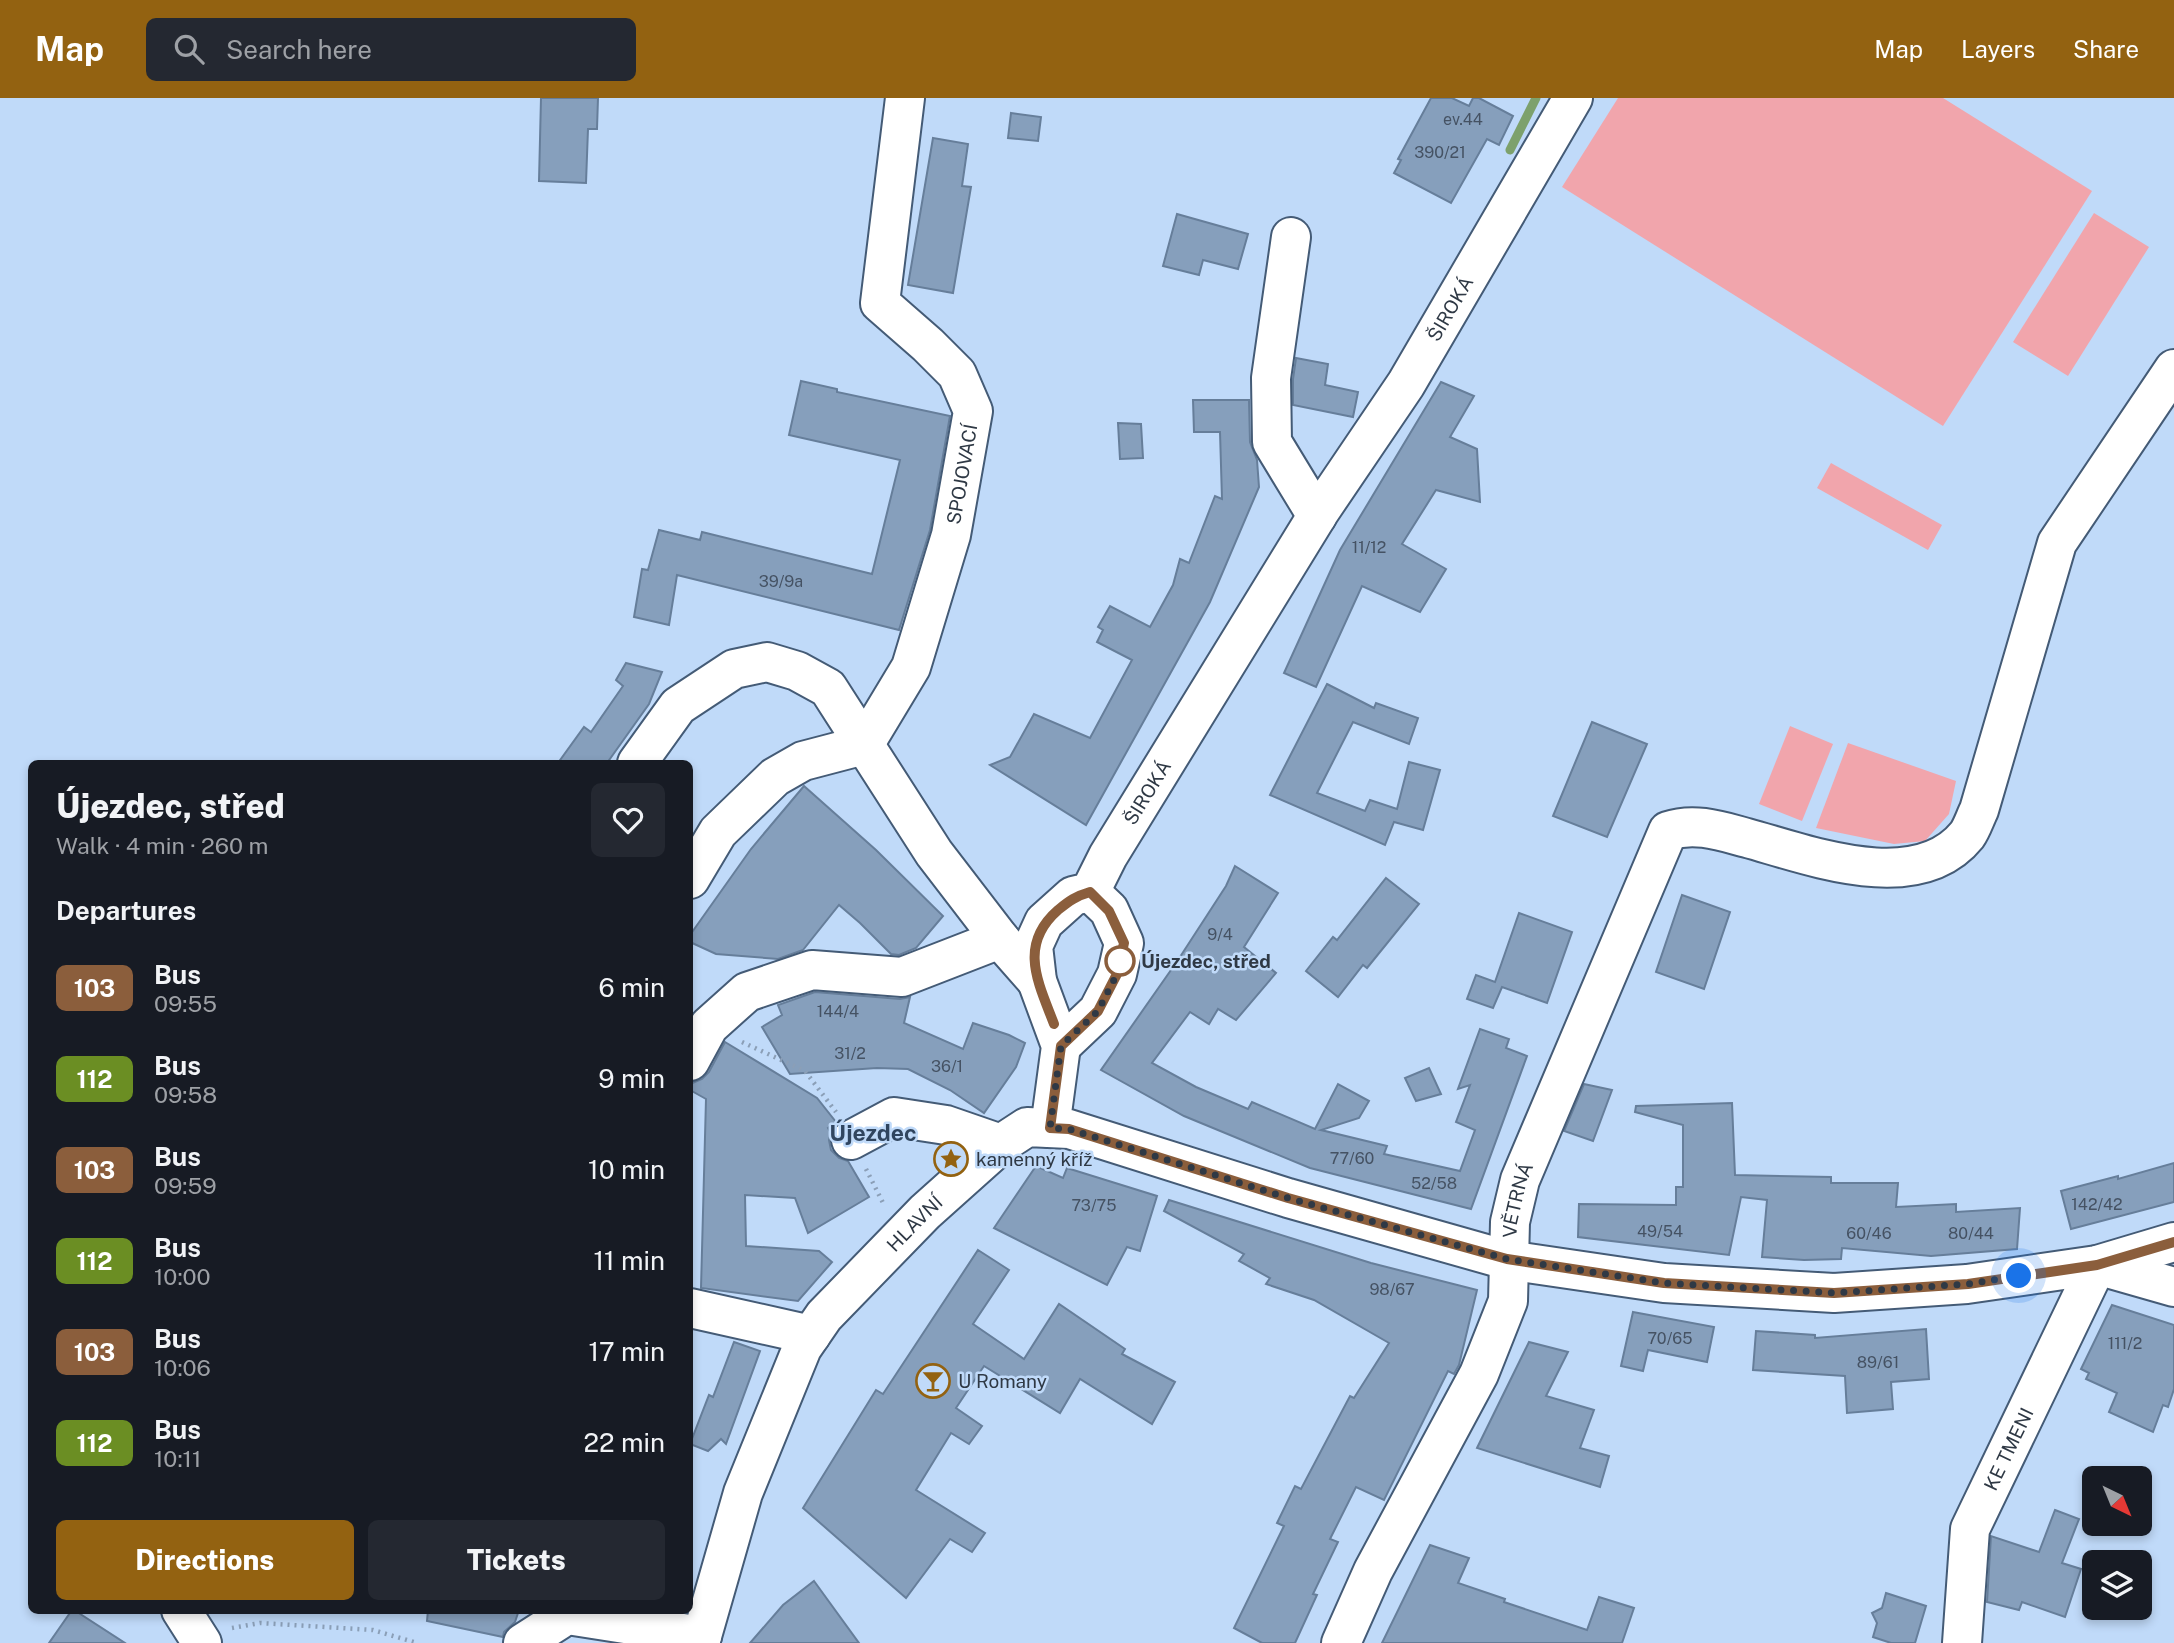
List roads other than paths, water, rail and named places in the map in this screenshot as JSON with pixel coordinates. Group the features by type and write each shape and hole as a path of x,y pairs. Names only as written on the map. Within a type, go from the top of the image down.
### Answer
{"street":[{"name":"SPOJOVACÍ","path":"864,745 911,667 951,535 973,411 957,374 880,303 905,98"},
{"name":"ŠIROKÁ","path":"1090,892 1108,856 1317,516 1406,384 1573,98"},
{"path":"1291,237 1271,378 1272,442 1317,516"},
{"name":"VĚTRNÁ","path":"1341,1643 1373,1571 1479,1374 1508,1301 1510,1222 1520,1180 1668,831 1699,826 1828,860 1870,868 1908,867 1920,863 1943,854 1967,834 1979,810 2057,542 2174,369"},
{"path":"639,760 678,706 734,669 767,662 797,671 828,688 934,853 1000,939 1037,981"},
{"path":"693,874 718,832 775,777 803,761 864,745"},
{"path":"1050,1128 1061,1046 1037,981 1033,946 1044,922 1073,897 1090,892 1109,911 1124,943 1117,974 1098,1011 1061,1046"},
{"path":"693,1055 709,1026 747,992 812,970 902,976 1000,939"},
{"path":"851,1140 894,1117 946,1125 1002,1144"},
{"name":"HLAVNÍ","path":"701,1639 744,1493 802,1348 824,1316 901,1237 1002,1144 1027,1127 1069,1129 1288,1198 1507,1259 1664,1283 1834,1293 1968,1284 2097,1265 2174,1242"},
{"path":"2097,1265 2174,1287"},
{"name":"KE TMENI","path":"1962,1643 1970,1529 2097,1265"},
{"path":"693,1309 811,1335"},
{"path":"523,1643 559,1620 560,1614"},
{"path":"571,1614 701,1639"}],"waterway":[{"path":"1510,150 1536,98"}],"place":[{"name":"Újezdec, střed","path":"1120,961"},
{"name":"kamenný kříž","path":"951,1159"},
{"name":"U Romany","path":"933,1381"}],"district":[{"name":"Újezdec","path":"873,1132"}]}
